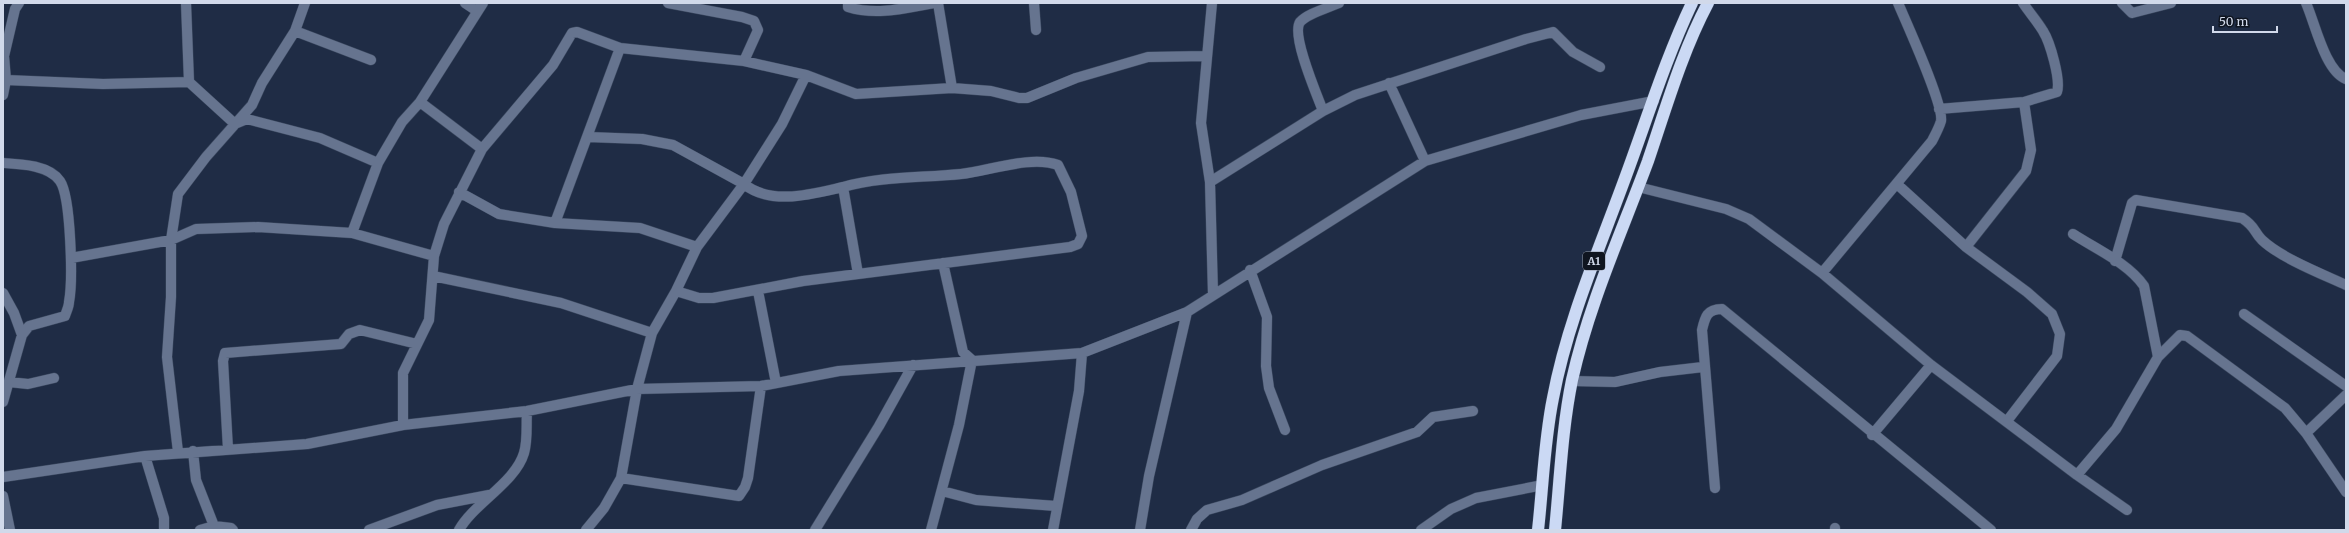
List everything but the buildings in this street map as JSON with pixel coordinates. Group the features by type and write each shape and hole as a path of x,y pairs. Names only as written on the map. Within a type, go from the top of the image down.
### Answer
{"highway":[{"name":"A1","path":"1538,530 1543,485 1544,457 1552,399 1566,340 1654,101 1692,3"},
{"name":"A1","path":"1555,530 1562,449 1572,381 1597,292 1638,187 1676,79 1708,3"}],"street":[{"path":"3,95 6,80 4,56 15,9 19,3"},
{"path":"186,3 189,82"},
{"path":"178,452 168,357 171,297 171,240 178,194 206,157 252,105 262,83 295,31 305,3"},
{"path":"352,233 378,163 402,122 420,102 480,7 464,3"},
{"path":"668,3 687,5 754,21 758,30 744,61"},
{"path":"848,3 848,7 860,11 876,12 934,3"},
{"path":"938,3 952,88"},
{"path":"1034,3 1036,30"},
{"path":"1212,3 1201,123 1210,182 1213,294"},
{"path":"1323,111 1299,44 1299,23 1305,18 1339,3"},
{"path":"1822,274 1898,185 1932,141 1941,120 1939,109 1921,55 1898,3"},
{"path":"1939,109 2024,102 2053,95 2058,88 2055,68 2044,32 2022,3"},
{"path":"2122,3 2132,13 2170,3"},
{"path":"2306,3 2330,66 2339,76 2346,78"},
{"path":"295,31 371,60"},
{"path":"403,426 403,373 429,320 434,256 444,224 482,149 553,65 572,33 577,32 620,48 744,61 806,75 856,94 952,88 991,91 1019,98 1027,98 1076,78 1148,57 1206,56"},
{"path":"1210,182 1323,111 1355,95 1548,32 1558,35 1564,45 1573,52 1600,67"},
{"path":"555,223 620,48"},
{"path":"586,530 604,508 620,478 637,389 652,333 676,292 697,247 744,184 782,124 806,75"},
{"path":"6,80 103,84 189,82 235,124"},
{"path":"1390,83 1425,161"},
{"path":"3,477 178,452 307,444 403,426 528,410 637,389 761,386 838,371 1082,353 1187,312 1250,270 1425,161 1581,115 1654,101"},
{"path":"420,102 482,149"},
{"path":"1966,247 2026,171 2031,150 2024,102"},
{"path":"235,124 248,119 320,138 378,163"},
{"path":"588,137 642,139 673,145 744,184 753,191 775,196 804,196 866,180 962,174 1026,163 1058,165 1071,192 1082,236 1078,244 1070,247 803,281 758,291 699,298 676,292"},
{"path":"3,163 41,167 60,181 65,201 71,258 69,303 65,316 29,326 22,335 3,402"},
{"path":"1898,185 1966,247 2027,292 2052,314 2060,334 2057,356 2007,421"},
{"path":"843,187 858,274"},
{"path":"1638,187 1726,209 1749,219 1822,274 1931,365 2077,475 2127,510"},
{"path":"459,192 499,214 555,223 640,228 697,247"},
{"path":"2115,261 2132,203 2136,200 2242,218 2253,225 2262,240 2299,264 2346,285"},
{"path":"71,258 171,240 196,228 258,227 352,233 434,256"},
{"path":"2073,234 2115,261 2144,286 2158,357"},
{"path":"943,263 963,352 972,360"},
{"path":"1250,270 1267,317 1266,366 1268,388 1285,430"},
{"path":"433,276 561,303 652,333"},
{"path":"758,291 776,383"},
{"path":"3,293 14,312 22,335"},
{"path":"1715,488 1703,367 1702,330 1706,315 1713,309 1722,309 1872,435 1991,530"},
{"path":"1140,530 1149,476 1187,312"},
{"path":"2244,314 2346,386"},
{"path":"228,449 223,361 225,353 340,344 349,334 360,330 417,344"},
{"path":"2077,475 2116,429 2158,357 2180,335 2187,336 2285,408 2306,433 2346,492"},
{"path":"1053,530 1056,506 1068,456 1082,353"},
{"path":"931,530 959,425 972,360"},
{"path":"816,530 879,426 913,365"},
{"path":"1872,435 1931,365"},
{"path":"1572,381 1615,382 1660,372 1703,367"},
{"path":"9,382 28,384 54,378"},
{"path":"620,478 739,496 745,487 748,478 761,386"},
{"path":"2306,433 2346,394"},
{"path":"459,530 489,495 512,474 524,454 528,410"},
{"path":"1191,530 1197,519 1207,510 1242,500 1322,465 1417,432 1434,417 1474,411"},
{"path":"193,452 196,480 214,526"},
{"path":"145,456 164,518 164,530"},
{"path":"1421,530 1451,509 1476,498 1543,485"},
{"path":"942,491 976,500 1056,506"},
{"path":"369,530 437,505 489,495"},
{"path":"3,496 10,530"},
{"path":"200,530 214,526 231,528 233,530"}]}
